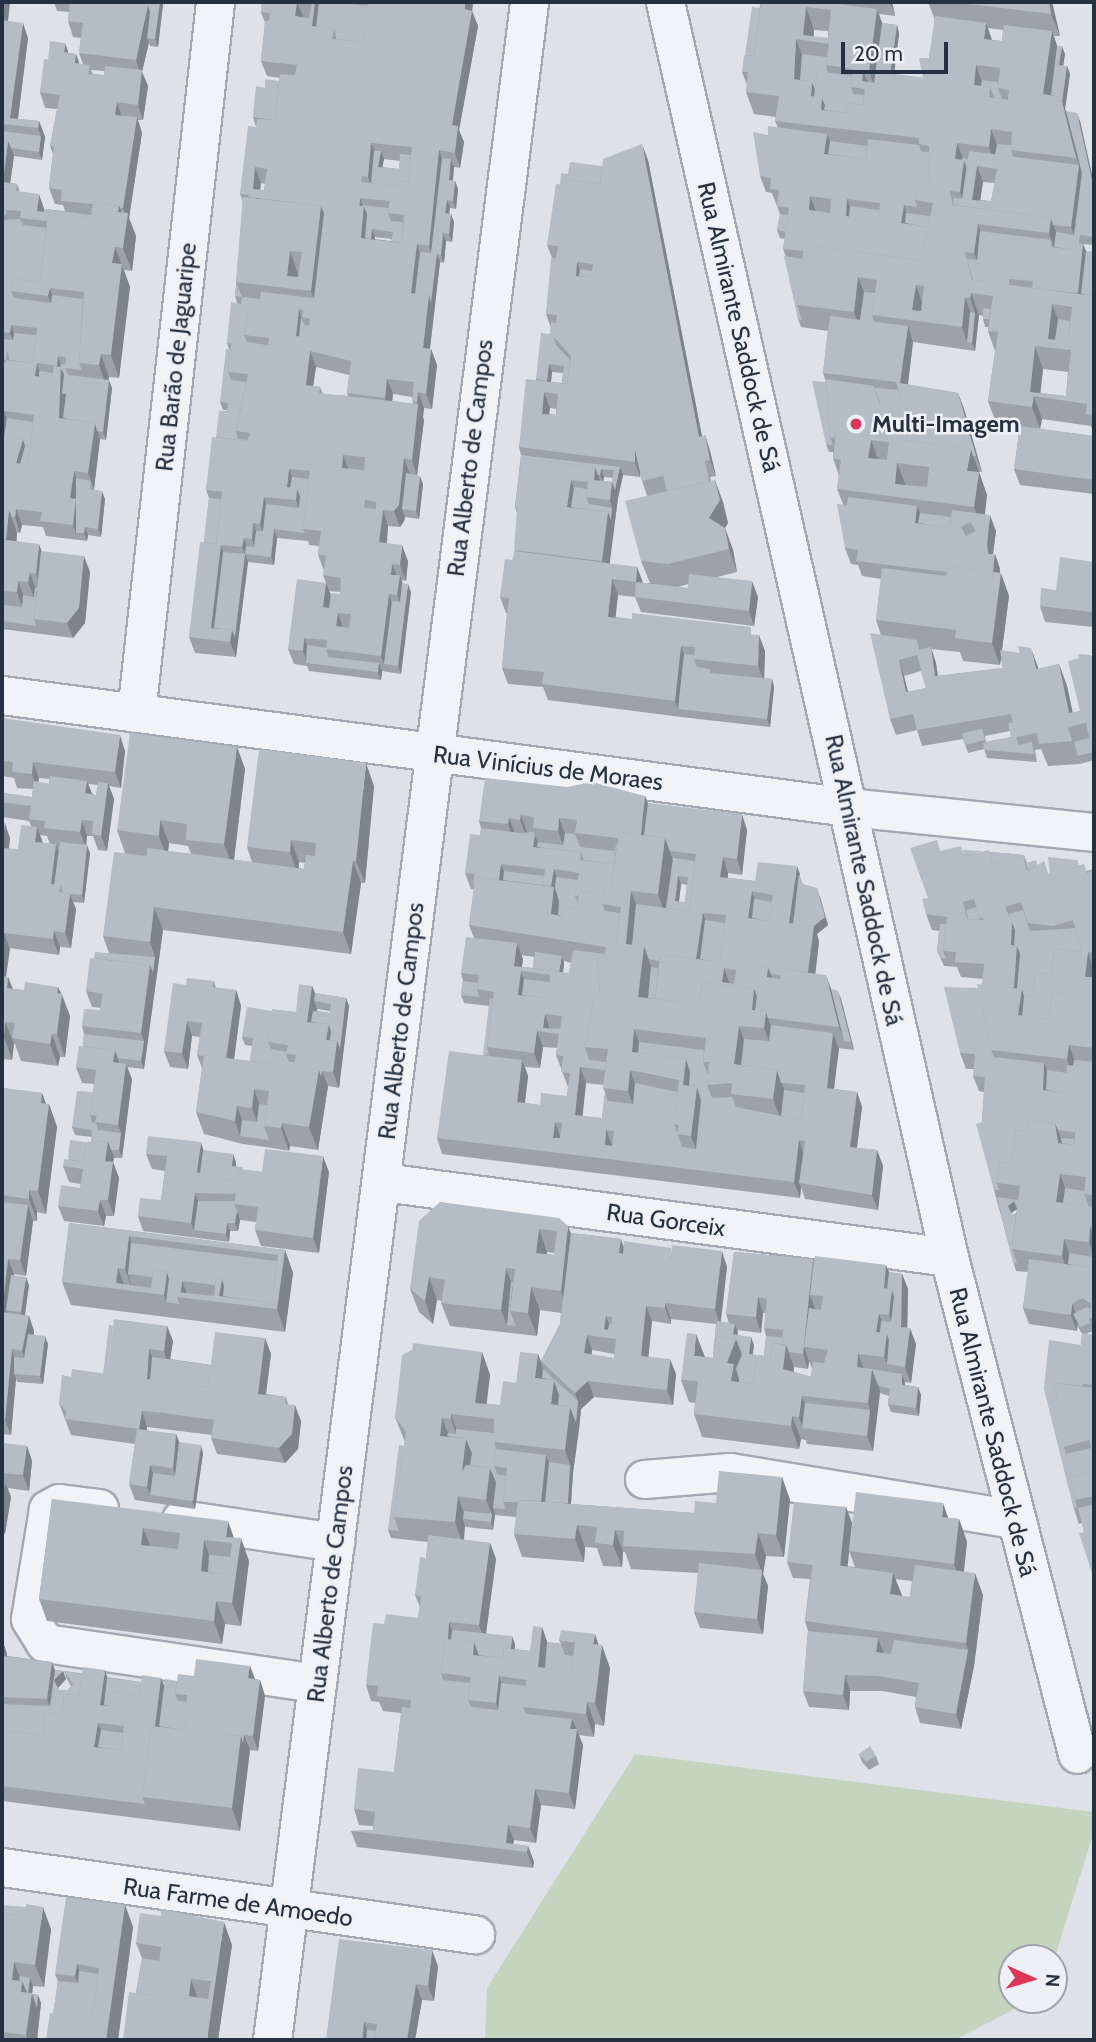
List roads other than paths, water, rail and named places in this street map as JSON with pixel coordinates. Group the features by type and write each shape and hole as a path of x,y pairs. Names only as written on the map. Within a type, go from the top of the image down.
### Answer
{"street":[{"name":"Rua Barão de Jaguaripe","path":"136,713 215,2"},
{"name":"Rua Alberto de Campos","path":"272,2040 383,1182 432,752 529,2"},
{"name":"Rua Almirante Saddock de Sá","path":"664,2 949,1257 1013,1519 1077,1754"},
{"name":"Rua Vinícius de Moraes","path":"2,695 848,807 1094,832"},
{"name":"Rua Gorceix","path":"383,1182 949,1257"},
{"path":"645,1479 730,1472 1013,1519"},
{"path":"317,1683 45,1643 30,1619 48,1509 59,1503 335,1542"},
{"name":"Rua Farme de Amoedo","path":"2,1867 288,1911 475,1934"}],"place":[{"name":"Multi-Imagem","path":"856,424"}]}
